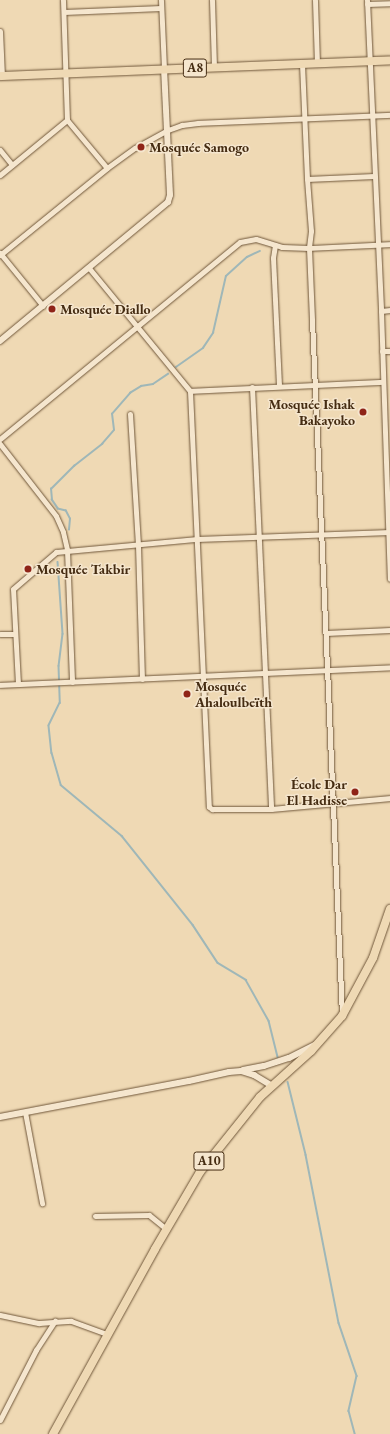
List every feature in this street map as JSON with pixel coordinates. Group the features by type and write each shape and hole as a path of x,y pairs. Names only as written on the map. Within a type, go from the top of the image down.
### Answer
{"main road":[{"name":"A8","path":"1,76 390,60"},
{"name":"A10","path":"53,1434 107,1334 200,1172 240,1121 272,1086 318,1044 342,1016 373,958 390,909"}],"street":[{"path":"64,0 68,120 107,168"},
{"path":"0,341 168,202 170,195 168,130 161,0"},
{"path":"212,0 214,67"},
{"path":"314,0 317,63"},
{"path":"390,3 367,2 381,311 382,382 387,415 390,579"},
{"path":"64,12 161,8"},
{"path":"0,31 1,76"},
{"path":"302,64 311,231 310,248 315,384 342,1016"},
{"path":"43,306 0,254 107,168 135,148 168,130 182,125 198,123 390,116"},
{"path":"0,175 68,120"},
{"path":"0,150 12,165"},
{"path":"307,179 374,176"},
{"path":"0,439 240,242 256,239 282,247 310,248 390,244"},
{"path":"275,245 272,258 279,386"},
{"path":"89,268 190,391 209,807 212,809 271,809 390,798"},
{"path":"381,311 390,310"},
{"path":"382,351 390,351"},
{"path":"190,391 382,382"},
{"path":"252,387 271,809"},
{"path":"130,414 138,545 142,679"},
{"path":"0,444 60,522 67,550 72,682"},
{"path":"18,684 13,589 56,552 197,539 389,532"},
{"path":"326,633 390,630"},
{"path":"0,634 15,634"},
{"path":"0,685 390,668"},
{"path":"0,1117 264,1066 289,1058 318,1044"},
{"path":"241,1071 254,1075 272,1086"},
{"path":"25,1112 42,1202"},
{"path":"95,1216 149,1215 166,1229"},
{"path":"0,1315 39,1323 71,1321 107,1334"},
{"path":"1,1416 36,1350 55,1321"}],"waterway":[{"path":"176,367 203,348 213,333 226,276 247,257 260,251"},
{"path":"69,530 70,519 66,511 58,509 52,500 51,489 74,466 102,444 114,430 112,414 130,393 141,386 153,384 168,374"},
{"path":"58,562 63,634 59,666 60,703 49,726 52,753 61,785 122,836 193,925 218,963 246,980 269,1021 278,1057"},
{"path":"288,1082 306,1155 339,1323 357,1376 349,1411 355,1434"}],"place":[{"name":"Mosquée Samogo","path":"141,147"},
{"name":"Mosquée Diallo","path":"52,309"},
{"name":"Mosquée Ishak Bakayoko","path":"363,412"},
{"name":"Mosquée Takbir","path":"28,569"},
{"name":"Mosquée Ahaloulbeïth","path":"187,694"},
{"name":"École Dar El Hadisse","path":"355,792"}]}
